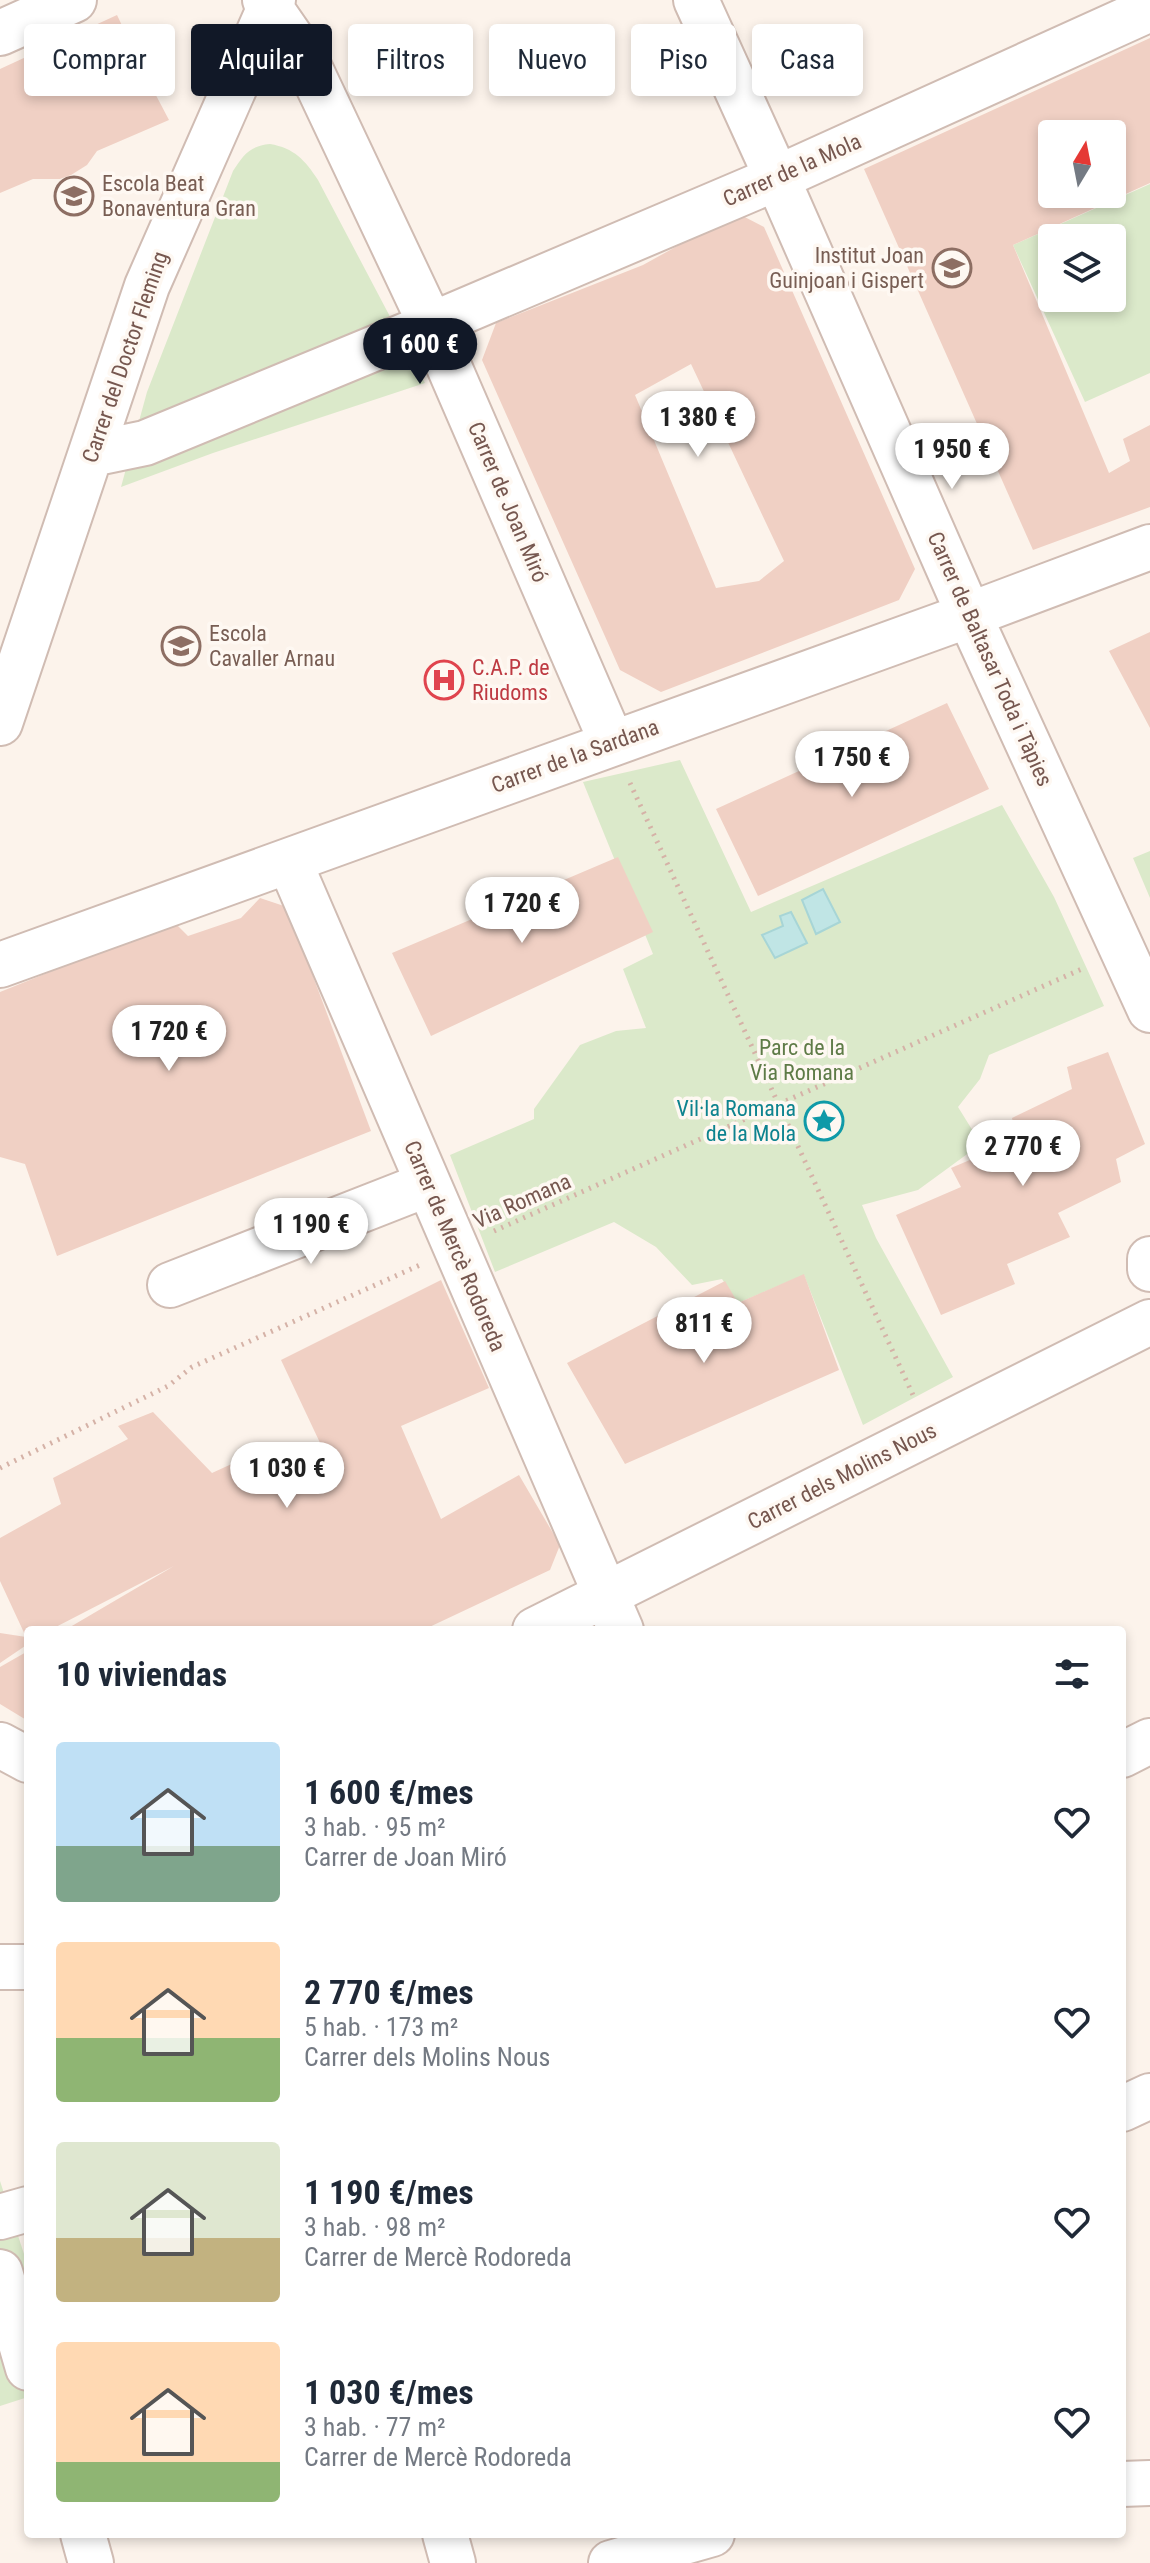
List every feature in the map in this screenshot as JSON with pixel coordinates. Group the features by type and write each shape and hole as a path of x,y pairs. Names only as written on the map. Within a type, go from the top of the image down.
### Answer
{"street":[{"path":"0,33 74,0"},
{"name":"Carrer de Baltasar Toda i Tàpies","path":"696,0 969,615 1150,1010"},
{"name":"Carrer de Joan Miró","path":"269,2 305,58 431,325 612,743"},
{"name":"Carrer del Doctor Fleming","path":"0,723 147,286 269,2"},
{"name":"Carrer de la Mola","path":"92,454 145,443 431,325 777,178 1150,9"},
{"name":"Carrer de la Sardana","path":"0,965 1150,547"},
{"name":"Carrer de Mercè Rodoreda","path":"289,861 613,1612"},
{"path":"170,1285 428,1184"},
{"path":"1150,1259 1150,1269"},
{"name":"Carrer dels Molins Nous","path":"552,1626 613,1612 930,1432 1150,1322"},
{"path":"1126,1753 1150,1741"},
{"path":"0,1745 24,1758"},
{"path":"0,1967 24,1967"},
{"path":"1126,2107 1150,2096"},
{"path":"0,2217 24,2210"},
{"path":"0,2272 24,2354"},
{"path":"0,2378 24,2369"},
{"path":"1126,2484 1150,2483"},
{"path":"84,2538 91,2563"},
{"path":"446,2538 453,2563"},
{"path":"611,2563 698,2538"},
{"path":"720,2538 729,2563"}],"path":[{"path":"612,743 930,1432"},
{"name":"Via Romana","path":"0,1468 168,1386 192,1367 1122,950"}],"green space":[{"path":"270,144 286,148 298,156 318,180 425,383 121,487 147,392 233,171 248,152"},
{"path":"1150,184 1150,373 1085,402 1044,312 1126,312 1126,224 1060,224 1096,208 1126,208 1126,195"},
{"path":"1038,234 1038,300 1013,245"},
{"name":"Parc de la Via Romana","path":"680,760 751,912 1002,805 1054,897 1104,1006 989,1055 980,1079 958,1107 981,1144 918,1190 862,1205 876,1238 953,1377 863,1425 804,1275 738,1303 722,1279 692,1285 656,1247 614,1222 495,1272 450,1155 534,1119 534,1109 580,1045 616,1031 646,1028 623,969 653,954 583,782"},
{"path":"1150,851 1150,898 1133,858"},
{"path":"0,2181 24,2254 24,2398 0,2406"}],"water":[{"path":"823,889 840,922 816,934 802,900"},
{"path":"791,912 807,943 775,958 762,935 783,926 780,916"}],"building":[{"path":"117,15 121,24 98,24"},
{"path":"1150,38 1150,183 1126,194 1126,120 1038,120 1038,208 1095,208 1059,224 1038,224 1038,234 1013,245 1038,304 1038,312 1041,312 1109,473 1130,461 1123,439 1150,425 1150,507 1033,550 864,169"},
{"path":"24,58 24,96 156,96 169,120 97,151 87,165 71,175 60,179 33,179 0,193 0,69"},
{"path":"737,213 764,227 915,569 899,600 661,692 620,670 482,360 496,323 643,265","holes":["691,364 784,561 759,581 716,588 635,395"]},
{"path":"1150,632 1150,728 1109,651"},
{"path":"947,703 989,789 758,896 716,809"},
{"path":"618,857 653,932 431,1036 392,953"},
{"path":"260,898 287,907 371,1131 57,1256 25,1164 0,1157 0,992 174,922 188,936 241,918"},
{"path":"1108,1052 1145,1144 1116,1159 1121,1182 1058,1213 1070,1237 1007,1264 1015,1284 941,1315 896,1215 961,1187 951,1168 1017,1140 1012,1118 1072,1089 1067,1067"},
{"path":"804,1274 839,1370 625,1464 567,1363 725,1281 738,1303"},
{"path":"441,1280 489,1388 401,1426 441,1519 519,1475 560,1545 550,1570 431,1626 72,1626 174,1566 58,1626 24,1626 24,1633 0,1581 0,1538 61,1504 53,1478 128,1439 118,1426 153,1412 212,1473 249,1456 264,1470 319,1444 329,1462 281,1360"},
{"path":"0,1633 24,1637 24,1647 0,1663"},
{"path":"24,1653 24,1719 0,1704 0,1667"}],"place":[{"name":"Escola Beat Bonaventura Gran","path":"74,196"},
{"name":"Institut Joan Guinjoan i Gispert","path":"952,268"},
{"name":"Escola Cavaller Arnau","path":"181,646"},
{"name":"C.A.P. de Riudoms","path":"444,680"},
{"name":"Vil·la Romana de la Mola","path":"824,1121"}]}
